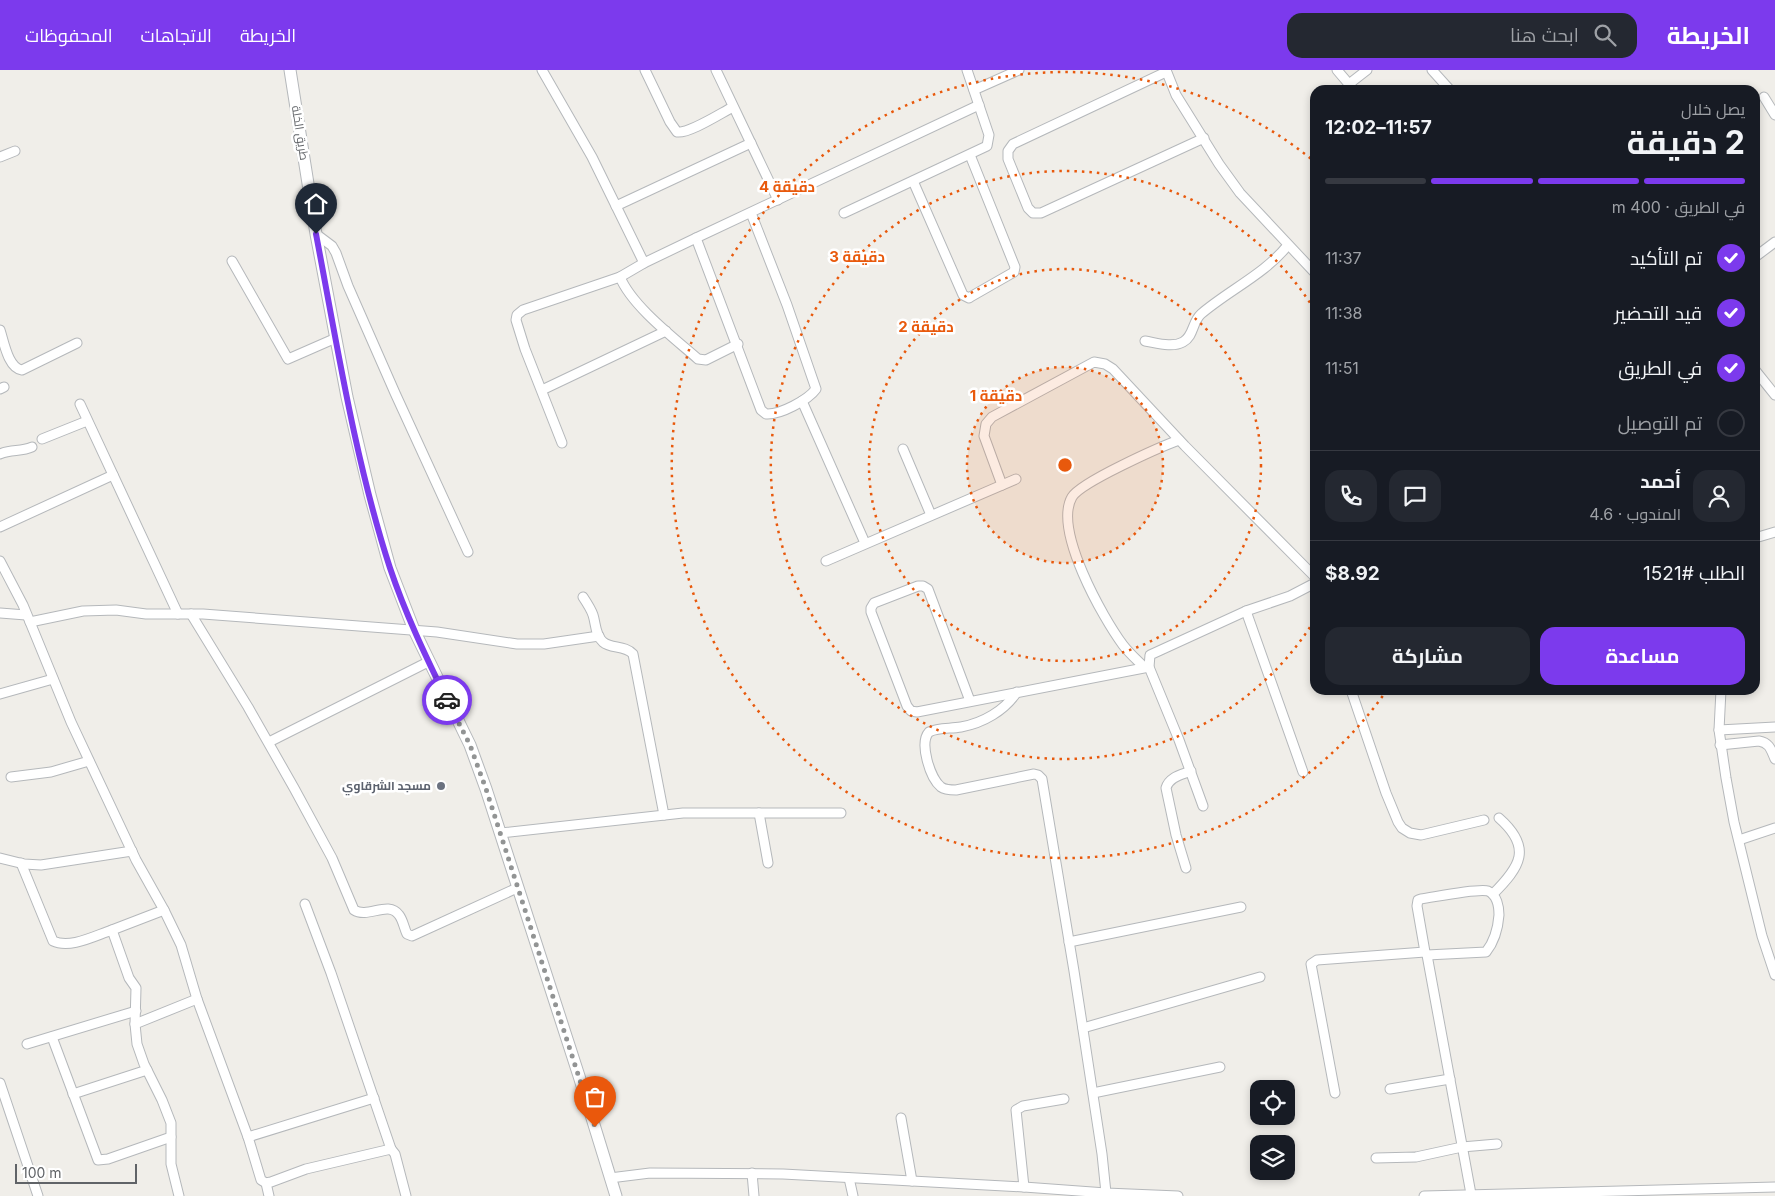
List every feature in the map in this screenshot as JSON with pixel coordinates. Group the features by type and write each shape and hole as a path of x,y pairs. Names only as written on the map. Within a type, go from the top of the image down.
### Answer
{"street":[{"name":"طريق الخلة","path":"290,70 316,234 347,397 370,495 390,568 428,662 470,745 540,953 616,1196"},
{"path":"542,70 592,157 644,263"},
{"path":"645,70 670,122 677,132 681,133 690,130 733,107"},
{"path":"716,70 778,200"},
{"path":"844,213 987,146 989,135 967,70"},
{"path":"974,90 1019,70"},
{"path":"1337,70 1350,85"},
{"path":"1354,85 1367,70"},
{"path":"1204,138 1041,213 1033,213 1028,208 1008,159 1009,148 1012,144 1166,71 1176,95 1240,193 1310,268"},
{"path":"1437,72 1446,85"},
{"path":"1764,97 1775,115"},
{"path":"562,443 525,349 516,320 517,315 523,310 620,277 696,238 979,105"},
{"path":"616,206 751,143"},
{"path":"0,157 15,151"},
{"path":"913,181 963,295 969,298 1014,272 1015,268 970,155"},
{"path":"696,238 764,413 776,414 802,401 814,392 816,387 751,212"},
{"path":"316,234 332,246 336,253 348,286 395,393 468,552"},
{"path":"1760,254 1775,242"},
{"path":"1145,341 1172,346 1184,342 1192,332 1200,315 1268,265 1288,246"},
{"path":"232,262 288,359 336,338"},
{"path":"620,277 641,307 698,359 706,360 738,344"},
{"path":"0,330 10,358 17,369 22,370 77,343"},
{"path":"542,390 666,331"},
{"path":"1002,485 984,436 986,424 992,417 1094,362 1105,364 1114,369 1310,577"},
{"path":"1760,376 1775,395"},
{"path":"802,401 865,543"},
{"path":"80,404 178,614"},
{"path":"42,440 88,421"},
{"path":"1179,440 1148,452 1076,492 1069,506 1069,533 1073,548 1094,596 1123,645 1146,667 1191,771 1203,806"},
{"path":"0,454 7,451 22,451 32,447"},
{"path":"903,449 931,515"},
{"path":"0,527 112,475"},
{"path":"826,561 1016,479"},
{"path":"1760,536 1775,532"},
{"path":"0,561 23,605 89,761 180,945 197,1000 248,1137 261,1180 266,1183 269,1196"},
{"path":"1146,667 1149,658 1154,652 1194,636 1246,611 1290,596 1310,585"},
{"path":"970,702 928,589 918,586 874,603 870,612 907,706 911,711 917,712 970,702 1146,667"},
{"path":"583,597 594,616 599,636 605,644 630,650 633,654 664,815"},
{"path":"0,613 28,619 99,610 146,614 191,614 414,630 464,635 516,644 544,644 599,636"},
{"path":"1246,611 1304,772"},
{"path":"191,614 269,742 332,858 349,900 356,911 363,914 385,909 393,910 399,914 407,934 412,936 517,888"},
{"path":"269,742 428,662"},
{"path":"0,694 53,679"},
{"path":"1017,692 1007,705 984,719 961,727 929,732 924,739 926,753 929,766 938,784 947,790 956,790 1034,774 1040,777 1083,1028 1106,1193"},
{"path":"1353,695 1386,793 1402,828 1410,833 1421,834 1484,820"},
{"path":"1721,695 1720,745 1739,840 1762,936 1775,974"},
{"path":"1719,730 1775,727"},
{"path":"1720,745 1766,742 1770,746 1775,759"},
{"path":"11,777 52,772 89,761"},
{"path":"1186,868 1176,835 1166,785 1173,778 1191,771"},
{"path":"501,834 664,815 716,812 841,813"},
{"path":"759,812 768,863"},
{"path":"1493,894 1509,878 1514,870 1519,854 1515,835 1498,818"},
{"path":"1739,840 1775,828"},
{"path":"0,858 41,865 132,851"},
{"path":"21,863 52,941 59,944 67,945 164,910"},
{"path":"1335,1093 1311,964 1316,960 1426,953 1486,952 1498,922 1499,911 1497,900 1493,894 1482,890 1418,900 1416,906 1426,953 1471,1194"},
{"path":"305,904 331,972 391,1149 395,1154 406,1196"},
{"path":"1069,942 1241,907"},
{"path":"112,930 129,978 136,988 136,1044 171,1123 171,1164 179,1196"},
{"path":"1083,1028 1260,977"},
{"path":"135,1024 197,1000"},
{"path":"28,1044 136,1011"},
{"path":"52,1037 98,1160 108,1159 170,1137"},
{"path":"1093,1093 1220,1066"},
{"path":"73,1094 147,1070"},
{"path":"1390,1089 1450,1079"},
{"path":"0,1083 38,1196"},
{"path":"248,1137 374,1098"},
{"path":"1024,1187 1016,1110 1023,1106 1064,1099"},
{"path":"901,1118 912,1181"},
{"path":"1376,1158 1416,1157 1462,1147 1497,1144"},
{"path":"266,1183 306,1169 391,1149"},
{"path":"610,1178 650,1173 752,1174 1024,1187 1039,1192 1178,1196"},
{"path":"752,1174 754,1196"},
{"path":"849,1178 853,1196"},
{"path":"1424,1196 1679,1193 1775,1188"}],"way so far":[{"path":"447,700 470,745 486,789 595,1127"}],"place":[{"name":"مسجد الشرقاوي","path":"441,786"}],"route":[{"path":"316,234 347,397 370,495 390,568 414,630 447,700"}]}
